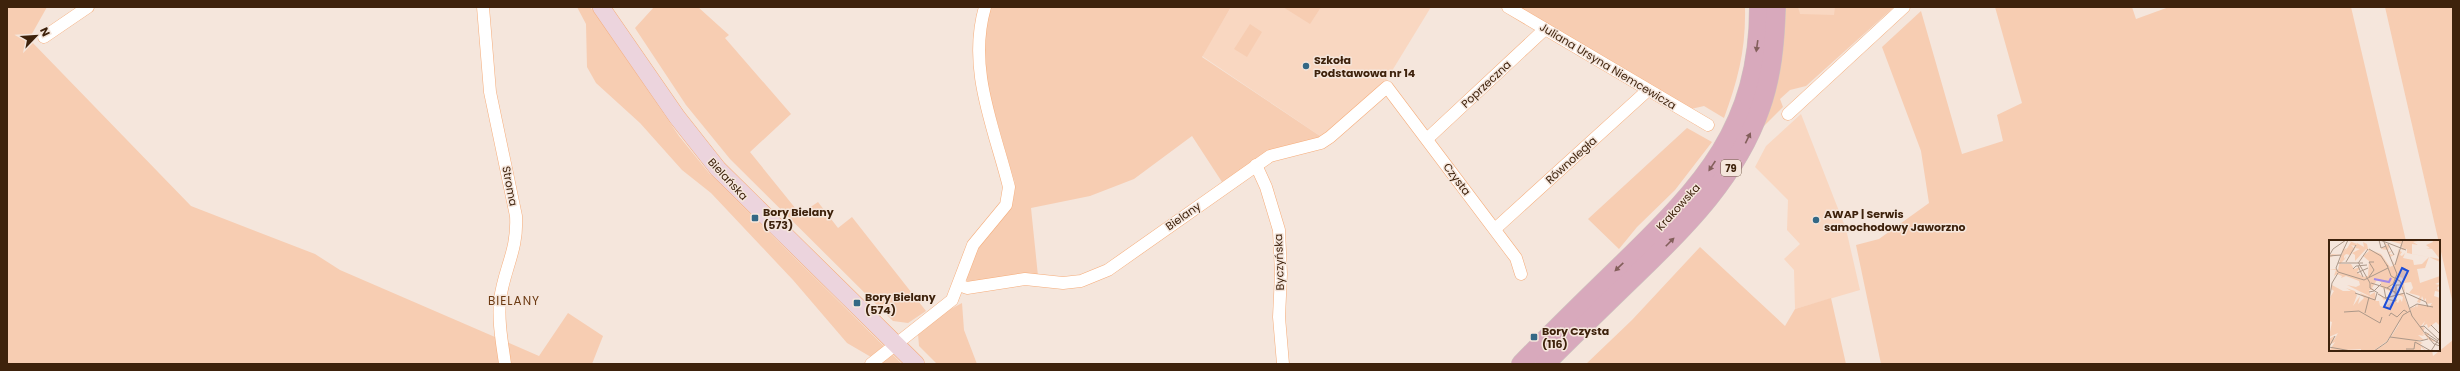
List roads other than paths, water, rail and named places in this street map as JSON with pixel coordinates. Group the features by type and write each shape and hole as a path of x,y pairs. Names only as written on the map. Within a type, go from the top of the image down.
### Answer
{"main road":[{"name":"Krakowska","path":"1521,364 1672,216 1710,170 1730,136 1747,96 1758,40 1759,7"},
{"name":"Krakowska","path":"1545,364 1674,238 1716,189 1737,158 1753,128 1767,86 1773,52 1776,7"}],"street":[{"path":"44,37 88,7"},
{"name":"Stroma","path":"483,7 490,92 516,216 517,236 500,299 499,322 505,364"},
{"path":"871,364 947,305 955,295 973,245 1001,212 1009,197 1009,187 981,82 978,41 985,7"},
{"name":"Juliana Ursyna Niemcewicza","path":"1508,7 1708,125"},
{"path":"1788,114 1904,7"},
{"name":"Bielańska","path":"607,9 616,27 677,117 718,169 915,363"},
{"name":"Poprzeczna","path":"1427,139 1545,29"},
{"name":"Bielany","path":"959,285 967,288 1025,279 1063,283 1095,276 1108,270 1256,164 1281,152 1320,143 1330,137 1387,87"},
{"name":"Czysta","path":"1387,87 1516,258 1521,274"},
{"name":"Równoległa","path":"1495,229 1648,90"},
{"name":"Byczyńska","path":"1256,164 1266,187 1279,230 1281,274 1279,317 1283,364"}],"place":[{"name":"Szkoła Podstawowa nr 14","path":"1306,66"},
{"name":"Bory Bielany (573)","path":"755,218"},
{"name":"AWAP | Serwis samochodowy Jaworzno","path":"1816,220"},
{"name":"Bory Bielany (574)","path":"857,303"},
{"name":"Bory Czysta (116)","path":"1534,337"}],"district":[{"name":"BIELANY","path":"514,300"}]}
